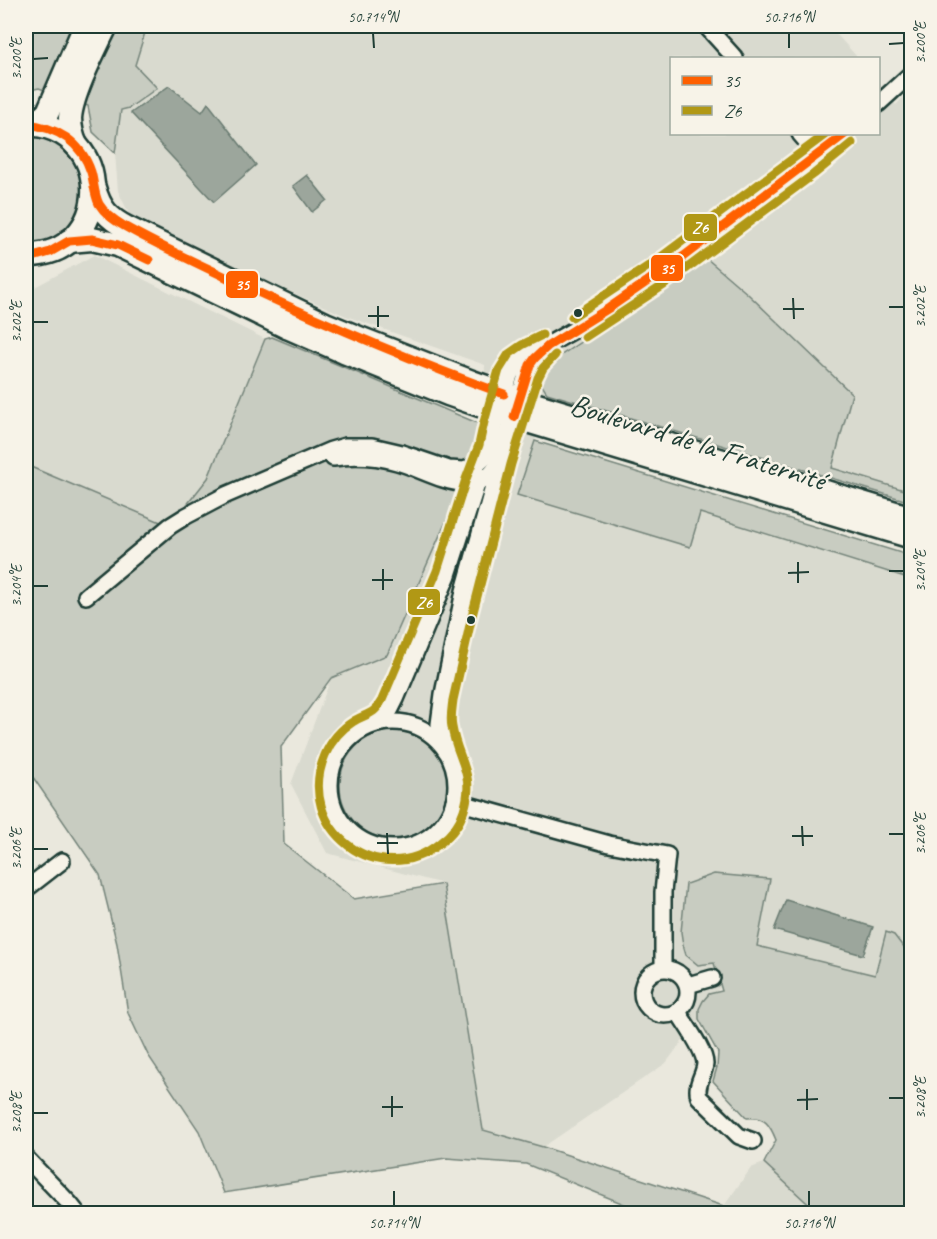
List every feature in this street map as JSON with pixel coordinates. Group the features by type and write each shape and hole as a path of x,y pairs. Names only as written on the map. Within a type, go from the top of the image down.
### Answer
{"main road":[{"path":"26,124 39,121 48,112 85,26"},
{"path":"76,145 70,126 71,111 106,26"},
{"path":"26,124 53,129 76,145"},
{"name":"Boulevard de la Fraternité","path":"76,145 87,161 94,188 102,208 109,216 137,234 266,296 509,406 912,537"},
{"path":"30,256 50,252 69,241 88,218 94,188"},
{"name":"Boulevard de la Fraternité","path":"69,241 92,239 118,245 279,323 448,394 509,406 912,518"}],"street":[{"path":"706,26 734,57"},
{"path":"880,103 912,73"},
{"path":"801,135 819,156"},
{"path":"445,749 430,734 411,724 379,723 360,731 338,753 331,773 330,793 341,822 365,842 395,849 415,845 433,835 451,810 456,779 440,734 443,694 462,600 493,491 494,457 509,406 530,365 548,346 609,308 668,267 845,135"},
{"path":"86,596 170,526 226,495 331,450 352,446 372,446 458,471 469,469 484,459 494,457"},
{"path":"288,469 334,457 372,457 397,462 454,482 477,483"},
{"path":"379,723 396,699 441,591 477,483 494,457"},
{"path":"454,801 609,844 667,855 663,892 663,968"},
{"path":"27,884 62,861"},
{"path":"663,968 678,972 688,985 689,993 684,1007 671,1015 656,1014 644,1003 642,988 644,981 655,970 663,968"},
{"path":"688,985 712,978"},
{"path":"678,1012 705,1061 697,1091 699,1097 739,1136 753,1141"},
{"path":"26,1158 78,1214"}],"shaded area":[{"path":"26,26 147,26 135,65 157,88 129,108 121,110 115,153 93,132 88,106 39,88 26,91"},
{"path":"147,26 829,26 857,57 670,57 670,135 880,135 880,85 896,105 911,89 911,492 831,468 852,394 749,295 706,258 545,366 542,386 547,393 535,440 911,562 911,986 742,953 699,1019 666,1063 543,1147 483,1130 443,884 327,853 291,784 331,678 387,654 481,442 485,365 346,316 131,218 118,191 115,153 121,110"},
{"path":"169,86 202,112 208,103 256,165 214,202 131,113"},
{"path":"26,131 59,140 84,173 81,214 60,237 26,246"},
{"path":"307,175 327,200 312,212 293,186"},
{"path":"94,255 265,339 208,478 170,526 26,465 26,315 35,287"},
{"path":"706,258 749,295 852,394 832,468 911,492 911,502 547,393 541,380 545,366"},
{"path":"272,337 482,425 481,442 387,655 331,678 281,747 284,844 354,899 443,884 483,1130 543,1147 745,1213 646,1213 526,1164 446,1158 224,1193 199,1131 148,1055 128,1013 117,944 100,875 26,767 26,465 170,526 208,478 265,339"},
{"path":"535,441 911,556 911,579 700,513 690,547 517,495"},
{"path":"394,731 415,735 433,746 444,764 448,785 444,806 433,824 415,835 394,839 373,835 355,824 344,806 340,785 344,764 355,746 373,735"},
{"path":"714,874 770,879 757,946 875,975 886,932 894,935 911,957 911,1213 818,1213 764,1163 776,1140 769,1126 758,1118 747,1118 713,1081 718,1053 699,1019 699,1009 709,994 722,991 714,963 698,965 686,955 681,932 686,884"},
{"path":"786,900 873,927 863,955 774,930"},
{"path":"764,1163 818,1213 745,1213 724,1206 751,1168"}],"transit line":[{"name":"35","path":"26,124 57,132 74,144 87,161 99,204 104,211 124,226 301,312 402,355 504,394"},
{"name":"Z6","path":"572,317 653,263 825,135"},
{"name":"35","path":"514,417 530,365 548,346 609,308 684,256 844,135"},
{"name":"Z6","path":"585,337 667,283 852,143"},
{"name":"35","path":"26,259 50,252 69,241 92,239 118,245 149,260"},
{"name":"Z6","path":"542,335 509,354 499,370 479,445 437,571 382,700 373,711 349,724 333,740 325,755 319,782 321,807 332,828 348,845 369,856 392,861 416,857 444,840 455,828 462,815 468,786 467,776 454,739 451,717 453,700 511,464 538,378 543,368 555,355"}]}
